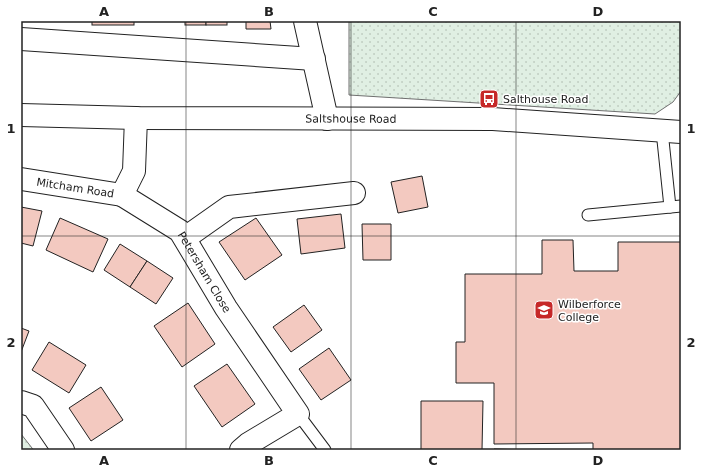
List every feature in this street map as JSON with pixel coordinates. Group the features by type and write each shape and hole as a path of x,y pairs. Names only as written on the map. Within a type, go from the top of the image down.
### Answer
{"street":[{"path":"305,21 327,119"},
{"path":"21,39 314,60"},
{"name":"Saltshouse Road","path":"21,115 136,118 493,119 671,131"},
{"name":"Mitcham Road","path":"21,179 122,195 134,171 136,118"},
{"path":"185,238 229,207 354,193"},
{"name":"Petersham Close","path":"122,195 180,231 226,308 298,414"},
{"path":"21,402 33,406 63,450"},
{"path":"241,450 248,444 298,414"}],"lane":[{"path":"588,215 676,207 671,131"},
{"path":"298,414 325,450"}],"green space":[{"path":"349,21 681,21 681,91 673,102 655,114 349,95"},
{"path":"21,434 32,448 33,450 21,450"}],"building":[{"path":"92,21 134,21 134,25 92,25"},
{"path":"185,21 206,21 206,25 185,25"},
{"path":"206,21 227,21 227,25 206,25"},
{"path":"246,21 270,21 271,29 246,29"},
{"path":"422,176 428,207 398,213 391,182"},
{"path":"21,207 42,211 33,246 21,243"},
{"path":"341,214 345,248 301,254 297,219"},
{"path":"60,218 108,239 93,272 46,250"},
{"path":"256,218 282,255 245,280 219,242"},
{"path":"362,224 391,224 391,260 363,260"},
{"path":"542,240 573,240 574,271 618,271 618,242 681,242 681,450 593,450 593,443 494,444 494,383 456,383 456,342 465,342 465,274 542,274"},
{"path":"120,244 147,261 130,287 104,270"},
{"path":"147,261 173,278 156,304 130,287"},
{"path":"188,303 215,344 182,367 154,326"},
{"path":"304,305 322,330 291,352 273,327"},
{"path":"21,328 29,331 21,352"},
{"path":"49,342 86,365 69,393 32,370"},
{"path":"329,348 351,380 321,400 299,369"},
{"path":"227,364 255,404 222,427 194,386"},
{"path":"101,387 123,420 91,441 69,408"},
{"path":"421,401 483,401 482,450 421,450"},
{"path":"494,449 529,450 494,450"}],"place":[{"name":"Salthouse Road","path":"489,99"},
{"name":"Wilberforce College","path":"544,310"}]}
